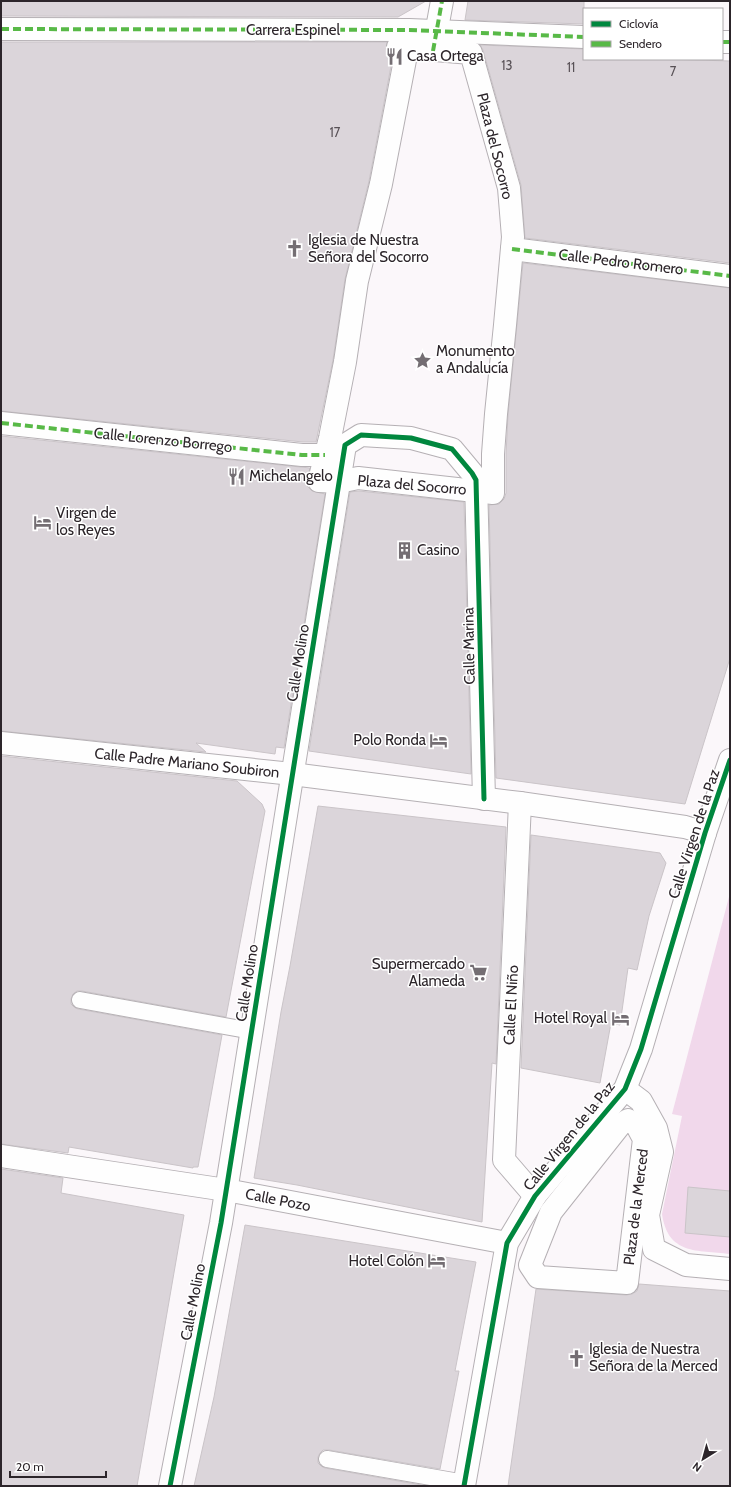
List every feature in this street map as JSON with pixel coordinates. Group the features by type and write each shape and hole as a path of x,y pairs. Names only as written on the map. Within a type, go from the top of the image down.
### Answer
{"street":[{"path":"434,41 442,1"},
{"name":"Carrera Espinel","path":"1,29 434,41 583,37"},
{"name":"Plaza del Socorro","path":"434,41 471,53 509,188 512,248 496,414 493,454 493,493 358,478 339,482 319,480 330,438 345,362 357,281 381,184 405,60 398,47 434,41"},
{"name":"Calle Pedro Romero","path":"512,248 730,276"},
{"name":"Calle Lorenzo Borrego","path":"1,423 302,455 325,455"},
{"name":"Calle Molino","path":"170,1486 226,1190 345,445 361,435 410,438 452,449 472,473 476,480 477,492"},
{"name":"Calle Marina","path":"477,492 484,799"},
{"name":"Calle Padre Mariano Soubiron","path":"1,743 292,774 520,803 685,827 705,833"},
{"name":"Calle Virgen de la Paz","path":"465,1484 507,1242 535,1196 625,1089 641,1049 705,833 730,760"},
{"name":"Calle El Niño","path":"520,803 504,1160 535,1196"},
{"path":"625,1089 641,1101 656,1128 662,1152 648,1215 654,1249 686,1266 730,1269"},
{"name":"Plaza de la Merced","path":"628,1120 636,1124 642,1132 644,1139 627,1283 538,1277 530,1265 551,1212 620,1125 628,1120"},
{"name":"Calle Pozo","path":"1,1156 226,1190 507,1242"}],"lane":[{"path":"80,1000 252,1031"},
{"path":"327,1459 465,1484"}],"shaded area":[{"path":"730,893 730,1254 706,1252 686,1248 677,1244 665,1227 662,1214 682,1116 672,1114"}],"building":[{"path":"1,1 426,1 398,17 1,16"},
{"path":"468,1 584,1 583,24 465,20"},
{"path":"1,42 387,42 386,49 392,61 369,181 345,279 333,360 316,442 303,442 1,411"},
{"path":"480,45 583,49 583,60 730,61 730,263 525,238 521,185 483,50"},
{"path":"523,263 730,288 730,658 685,804 496,778 489,505 499,504 504,499 506,493 508,415"},
{"path":"1,436 310,468 307,478 307,486 312,491 325,494 284,748 276,747 275,754 196,743 206,752 1,731"},
{"path":"359,491 464,502 471,774 309,751 350,492"},
{"path":"1,756 237,781 262,804 265,811 226,1017 82,991 77,991 73,994 71,999 71,1004 78,1009 222,1035 198,1167 193,1168 69,1147 68,1153 1,1144"},
{"path":"318,806 506,827 496,1064 492,1063 482,1222 297,1185 254,1178 281,1012"},
{"path":"531,835 660,853 666,863 649,916 637,970 628,968 620,1025 611,1023 600,1083 521,1068"},
{"path":"1,1169 63,1178 61,1193 184,1215 137,1486 1,1486"},
{"path":"688,1187 730,1191 730,1237 685,1233"},
{"path":"245,1225 476,1262 455,1371 459,1371 440,1469 329,1450 323,1450 318,1457 318,1463 325,1468 427,1486 194,1486 214,1397"},
{"path":"639,1284 730,1291 730,1486 508,1486 536,1289 626,1295 637,1291"}],"marked path":[{"path":"433,51 442,1"},
{"path":"1,29 409,30 583,37"},
{"path":"723,42 730,42"},
{"path":"512,249 730,276"},
{"path":"1,423 302,455 325,455"}],"cycle path":[{"path":"170,1486 221,1223 345,445 361,435 411,438 452,449 476,480 484,799"},
{"path":"464,1486 507,1243 535,1196 625,1089 641,1049 705,833 730,760"}],"place":[{"name":"Casa Ortega","path":"394,56"},
{"name":"Iglesia de Nuestra Señora del Socorro","path":"295,249"},
{"name":"Monumento a Andalucía","path":"423,360"},
{"name":"Michelangelo","path":"236,476"},
{"name":"Virgen de los Reyes","path":"43,522"},
{"name":"Casino","path":"404,550"},
{"name":"Polo Ronda","path":"439,740"},
{"name":"Supermercado Alameda","path":"478,973"},
{"name":"Hotel Royal","path":"620,1018"},
{"name":"Hotel Colón","path":"437,1261"},
{"name":"Iglesia de Nuestra Señora de la Merced","path":"576,1358"}]}
